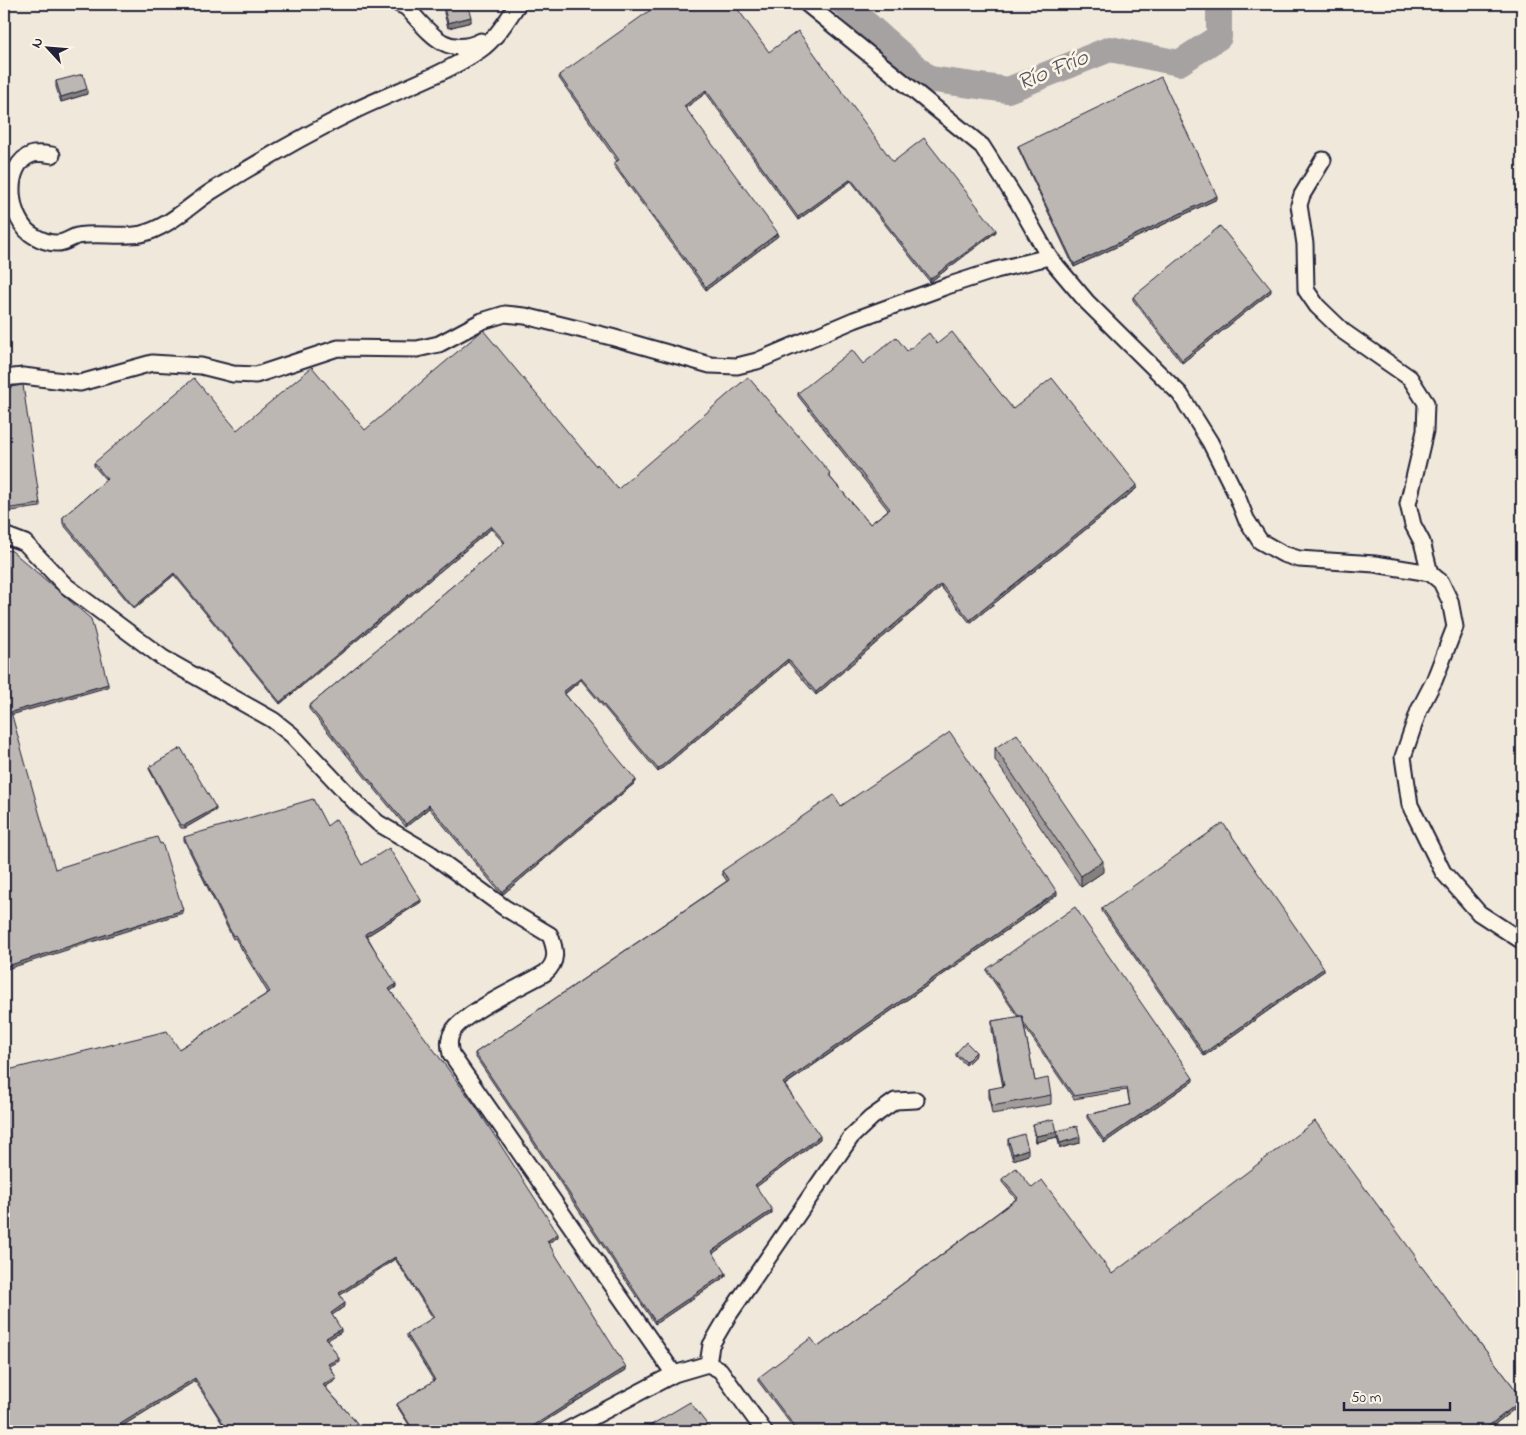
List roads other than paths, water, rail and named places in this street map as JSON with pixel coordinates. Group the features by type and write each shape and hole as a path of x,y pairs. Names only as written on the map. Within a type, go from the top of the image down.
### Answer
{"street":[{"path":"399,4 406,7 445,44 468,47 494,36"},
{"path":"52,154 33,154 25,158 16,174 12,200 15,214 25,230 45,241 56,244 75,236 141,234 179,215 247,169 344,117 462,61 482,49 518,4"},
{"path":"807,4 982,146 1019,204 1049,257 1087,302 1180,394 1210,442 1237,496 1246,519 1260,541 1283,554 1299,559 1375,564 1430,573 1441,582 1445,590 1454,627 1437,672 1419,710 1403,757 1410,805 1443,872 1479,913 1522,941"},
{"path":"1323,160 1302,195 1299,205 1305,244 1306,290 1317,306 1344,332 1410,378 1426,403 1425,431 1408,504 1413,525 1422,542 1430,573"},
{"path":"4,378 24,376 80,383 152,363 201,366 233,374 256,375 338,348 417,349 439,344 482,321 505,314 525,316 602,335 710,365 737,366 757,361 854,320 955,284 996,270 1049,257"},
{"path":"4,535 25,542 65,585 163,658 280,725 292,735 356,803 378,822 431,854 505,908 550,935 555,956 552,967 545,973 464,1019 453,1031 448,1044 451,1054 674,1374"},
{"path":"708,1364 711,1345 728,1316 851,1137 871,1118 895,1101 916,1100"},
{"path":"566,1431 674,1374 708,1364 720,1370 764,1431"}],"waterway":[{"name":"Río Frío","path":"844,4 929,79 1008,90 1110,49 1179,63 1219,37 1219,4"}]}
